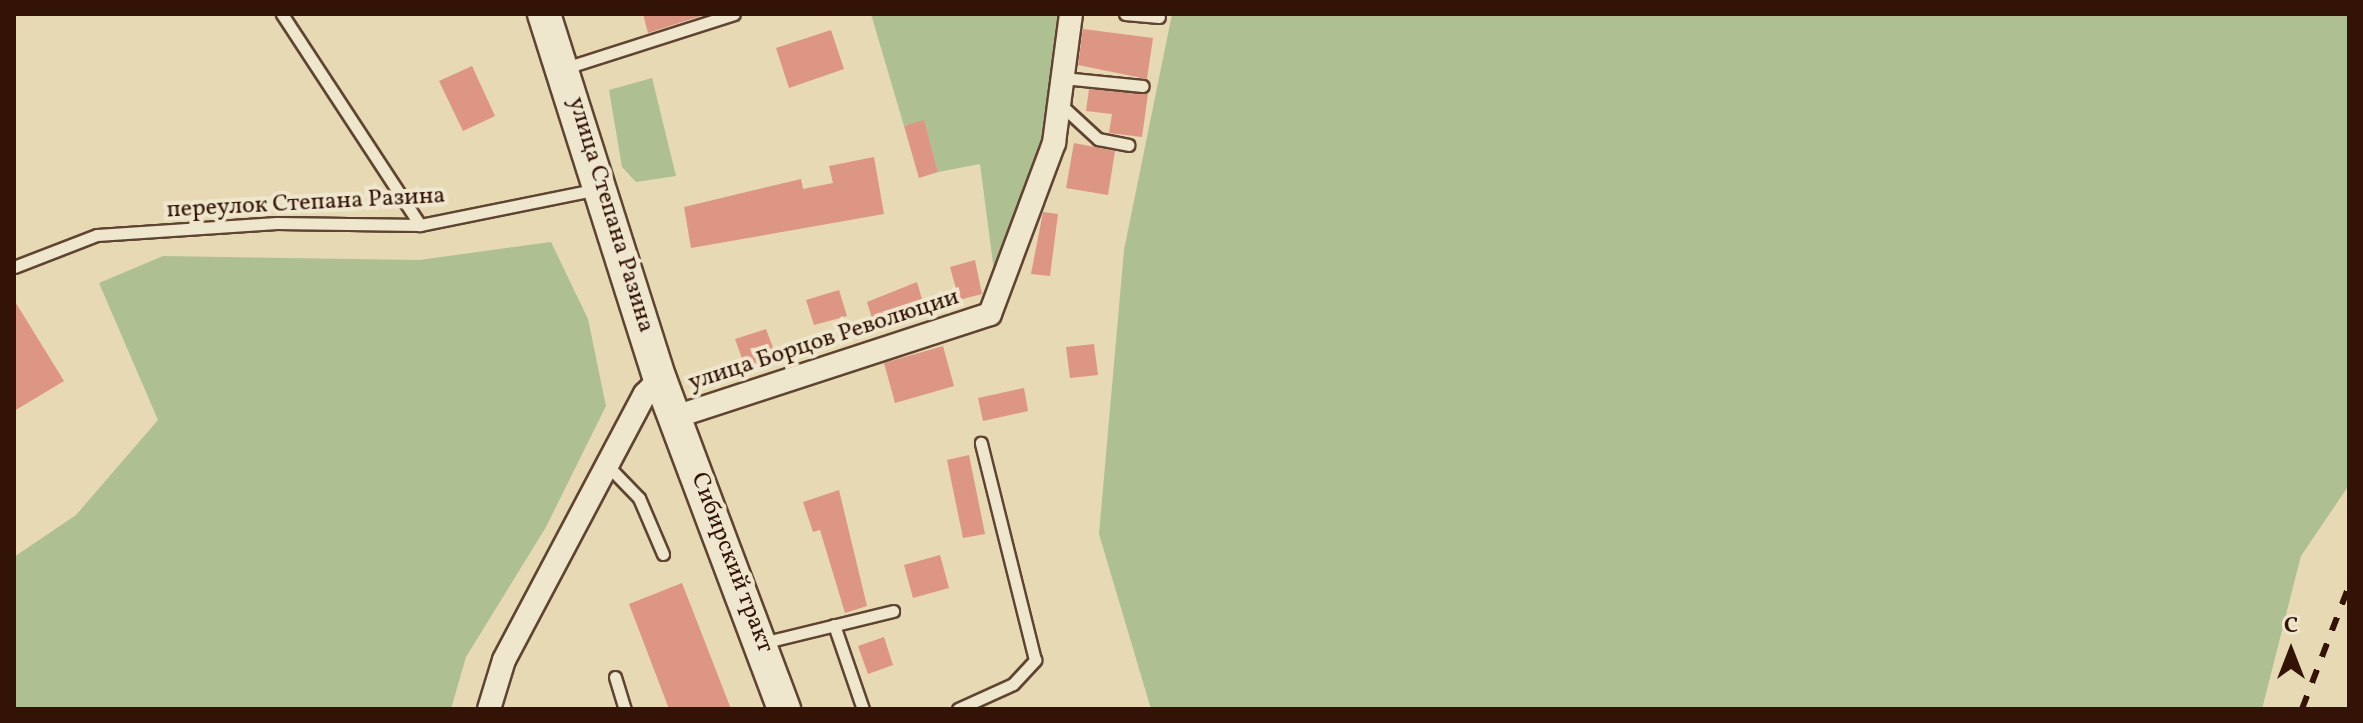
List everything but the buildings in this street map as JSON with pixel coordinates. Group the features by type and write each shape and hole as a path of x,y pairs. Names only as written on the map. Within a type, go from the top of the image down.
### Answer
{"main road":[{"name":"улица Степана Разина","path":"544,14 565,68 660,379 675,417"},
{"name":"Сибирский тракт","path":"675,417 762,643 784,709"}],"street":[{"path":"1060,104 1071,14"},
{"name":"улица Борцов Революции","path":"675,417 990,314 1054,143 1060,104"},
{"path":"489,709 504,660 607,465 660,379"}],"lane":[{"path":"282,14 420,225"},
{"path":"708,14 713,26"},
{"path":"565,68 713,26 734,14"},
{"path":"1125,14 1159,17"},
{"path":"1063,78 1143,86"},
{"path":"1060,104 1098,139 1128,145"},
{"name":"переулок Степана Разина","path":"14,267 97,235 277,223 420,225 603,187"},
{"path":"958,709 1013,684 1035,660 981,443"},
{"path":"607,465 639,498 663,554"},
{"path":"762,643 893,611"},
{"path":"834,625 863,709"},
{"path":"615,677 625,709"}],"green space":[{"path":"871,14 1063,14 1049,139 994,271 980,164 938,172 924,121 904,126"},
{"path":"1172,14 2349,14 2349,485 2301,556 2262,709 1151,709 1099,534 1124,250"},
{"path":"652,78 676,176 636,182 622,167 609,90"},
{"path":"551,242 588,319 606,406 546,527 466,657 451,709 14,709 14,557 76,515 158,420 99,283 163,256 419,260"}],"railway":[{"path":"2302,709 2349,586"}]}
